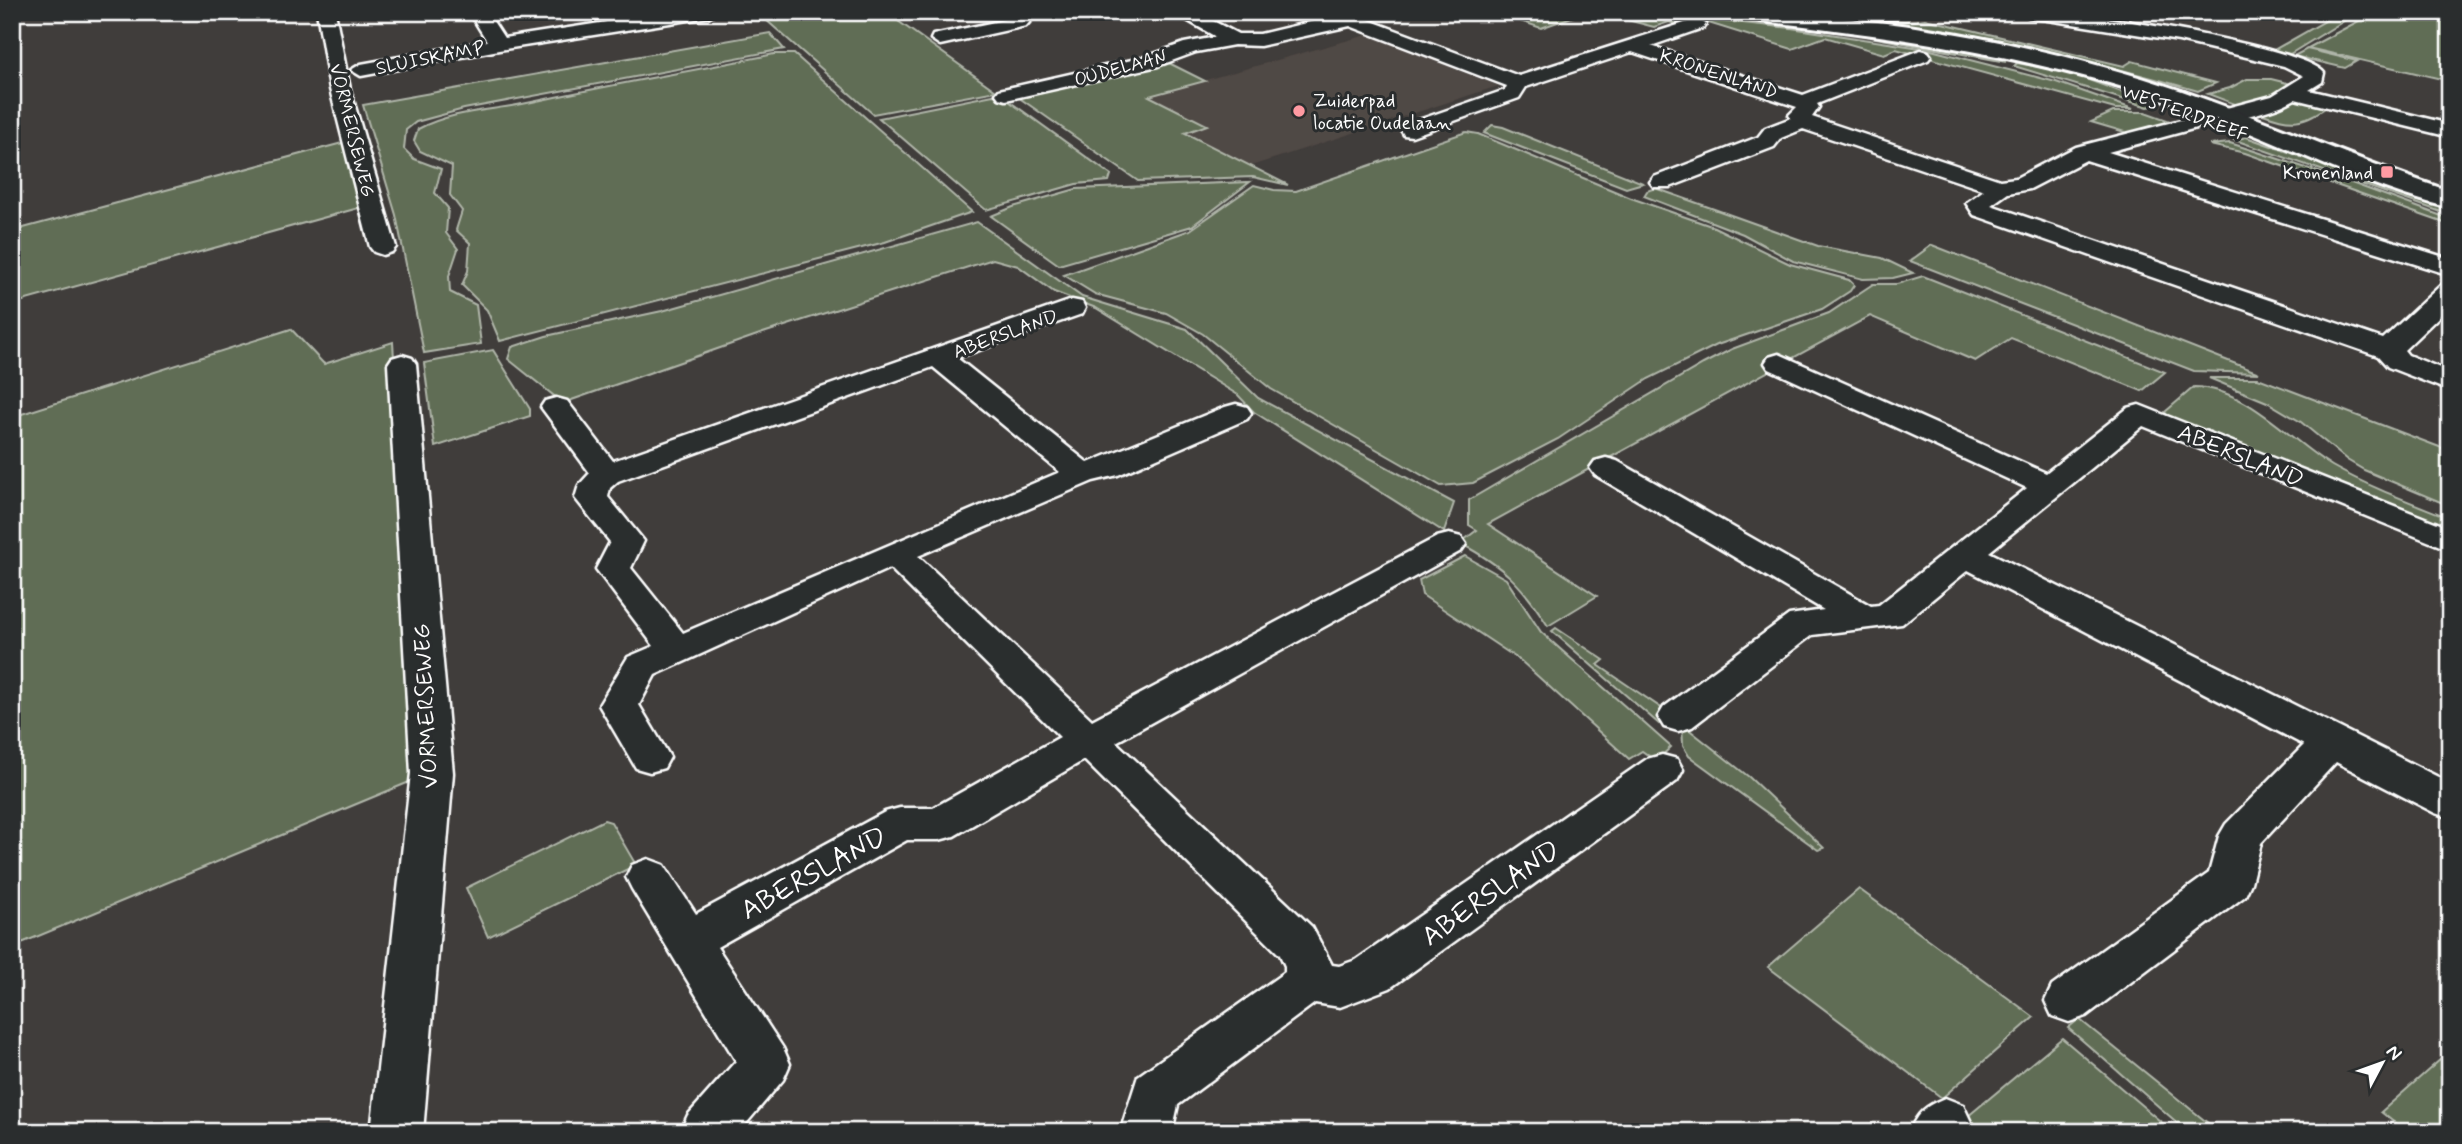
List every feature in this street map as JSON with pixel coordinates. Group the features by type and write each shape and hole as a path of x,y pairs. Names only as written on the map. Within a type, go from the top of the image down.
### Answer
{"street":[{"name":"VORMERSEWEG","path":"326,12 340,89 383,247"},
{"name":"SLUISKAMP","path":"478,12 499,44"},
{"name":"SLUISKAMP","path":"361,70 499,44 708,12"},
{"path":"940,38 1020,22 1029,12"},
{"name":"OUDELAAN","path":"1182,12 1234,39"},
{"name":"WESTERDREEF","path":"1734,12 1918,46 1979,45 2079,68 2147,87 2215,117 2450,207"},
{"path":"2029,12 2150,30 2291,62 2314,74 2315,78 2279,100 2084,152 2022,184 1999,187 1997,193 1978,203 1982,210 2388,350 2398,361 2450,382"},
{"name":"OUDELAAN","path":"1006,94 1151,62 1191,47 1234,39 1260,40 1358,16 1519,83"},
{"path":"2150,30 2172,18"},
{"name":"KRONENLAND","path":"1412,130 1512,94 1519,83 1697,24"},
{"name":"KRONENLAND","path":"1633,46 1999,187"},
{"name":"KRONENLAND","path":"1662,182 1766,142 1773,133 1804,111 1918,46"},
{"path":"2292,92 2450,131"},
{"name":"WESTERDREEF","path":"2215,117 2294,140 2346,164 2450,200"},
{"path":"2084,152 2450,267"},
{"path":"2388,350 2450,291"},
{"name":"ABERSLAND","path":"607,474 1072,308"},
{"name":"ABERSLAND","path":"938,357 1082,474"},
{"path":"1779,362 2048,486"},
{"name":"VORMERSEWEG","path":"397,1132 432,773 402,364"},
{"path":"556,407 607,474 595,485 591,498 627,541 612,569 677,650"},
{"path":"650,757 619,705 641,666 895,553 1236,413"},
{"name":"ABERSLAND","path":"1678,718 1802,624 1889,616 2139,414 2450,540"},
{"path":"1606,468 1865,618"},
{"name":"ABERSLAND","path":"688,941 900,824 939,824 1088,739 1449,544"},
{"path":"895,553 1296,941 1309,966 1308,982 1156,1091 1145,1132"},
{"path":"1965,554 2450,802"},
{"path":"2069,1001 2229,883 2241,836 2331,742"},
{"name":"ABERSLAND","path":"1308,982 1339,987 1373,974 1662,771"},
{"path":"648,877 765,1064 706,1132"}],"shaded area":[{"name":"Zuiderpad locatie Oudelaan","path":"1367,35 1498,86 1251,166 1183,132 1206,125 1148,96"}],"green space":[{"path":"757,12 896,12 891,16 996,91 873,114"},
{"path":"1494,12 1586,12 1541,28"},
{"path":"1597,12 1637,12 1791,28 1927,49 2056,82 2133,109 2115,109 1896,49 1884,54 1825,37 1792,49 1699,20 1680,25 1669,22 1654,27"},
{"path":"1672,12 1748,16 1823,25 1972,50 1976,55 2006,62 1828,29"},
{"path":"1818,12 1899,21 1925,19 2124,66 2132,61 2216,83 2198,91 2104,65 2010,44"},
{"path":"2341,12 2382,12 2352,16 2290,54 2274,50"},
{"path":"2399,12 2450,12 2450,81 2308,48 2368,16"},
{"path":"770,33 784,49 464,109 416,122 406,130 404,149 414,159 441,169 435,193 448,208 446,233 458,249 449,276 450,292 476,305 481,344 424,353 396,215 363,105"},
{"path":"2307,49 2357,61 2345,68 2294,56"},
{"path":"774,54 794,54 972,212 885,242 500,341 487,310 462,285 468,271 470,243 456,230 462,211 450,195 452,166 420,151 414,141 418,129 459,114"},
{"path":"1167,62 1205,81 1149,96 1207,125 1185,133 1288,185 1253,177 1138,181 1018,97"},
{"path":"2017,63 2067,72 2157,105 2148,107 2014,66"},
{"path":"2247,79 2271,79 2291,84 2270,97 2240,106 2208,94 2230,88"},
{"path":"993,95 1002,96 1111,175 1109,181 1076,184 986,210 879,118"},
{"path":"2295,99 2333,103 2312,116 2296,121 2257,112"},
{"path":"2113,112 2145,112 2173,122 2128,133 2091,122"},
{"path":"1492,125 1643,183 1626,188 1484,133"},
{"path":"1466,132 1478,134 1631,198 1714,227 1790,264 1849,280 1854,285 1850,291 1822,309 1717,345 1648,379 1558,439 1473,483 1441,486 1271,389 1203,334 1166,313 1095,294 1064,275 1190,230 1254,185 1274,190 1296,191"},
{"path":"2246,137 2450,209 2450,215 2235,140"},
{"path":"346,142 362,207 12,304 12,231"},
{"path":"2230,143 2450,219 2450,225 2245,153 2210,145"},
{"path":"1250,182 1192,226 1059,265 991,216 1076,189"},
{"path":"1655,188 1818,246 1882,258 1913,273 1893,278 1863,279 1793,261 1743,234 1644,196 1647,191"},
{"path":"977,222 1082,297 1187,329 1258,398 1454,503 1444,532 1254,412 1238,395 1096,308 1054,292 1018,266 993,259 763,333 563,403 508,359 512,347 546,336 662,311"},
{"path":"1932,245 2259,373 2194,371 1910,261"},
{"path":"1923,276 2165,372 2142,391 2011,338 1975,361 1870,316 1488,524 1597,596 1548,626 1529,598 1510,577 1489,560 1460,543 1477,530 1469,525 1469,500 1703,364 1732,349 1829,313 1873,284 1897,284"},
{"path":"291,329 324,364 393,342 419,778 12,947 12,417"},
{"path":"493,350 530,409 530,416 435,447 424,363"},
{"path":"2209,378 2258,378 2450,451 2450,506 2364,470 2347,460 2301,422 2267,402"},
{"path":"2194,387 2232,396 2268,418 2332,466 2450,518 2450,527 2167,416 2165,412"},
{"path":"1465,556 1506,579 1541,632 1671,747 1656,761 1642,751 1629,759 1521,661 1422,595 1419,580"},
{"path":"1556,628 1604,660 1598,665 1673,716 1659,724 1552,631"},
{"path":"1682,724 1749,777 1824,848 1818,850 1689,756 1683,746"},
{"path":"604,820 611,822 636,865 488,937 466,888"},
{"path":"1859,889 2034,1017 1942,1098 1768,967"},
{"path":"2079,1019 2219,1132 2188,1132 2068,1028"},
{"path":"2062,1038 2173,1132 1985,1132 1967,1117"},
{"path":"2450,1051 2450,1132 2406,1132 2381,1112"}],"place":[{"name":"Zuiderpad locatie Oudelaan","path":"1299,111"},
{"name":"Kronenland","path":"2387,172"}]}
